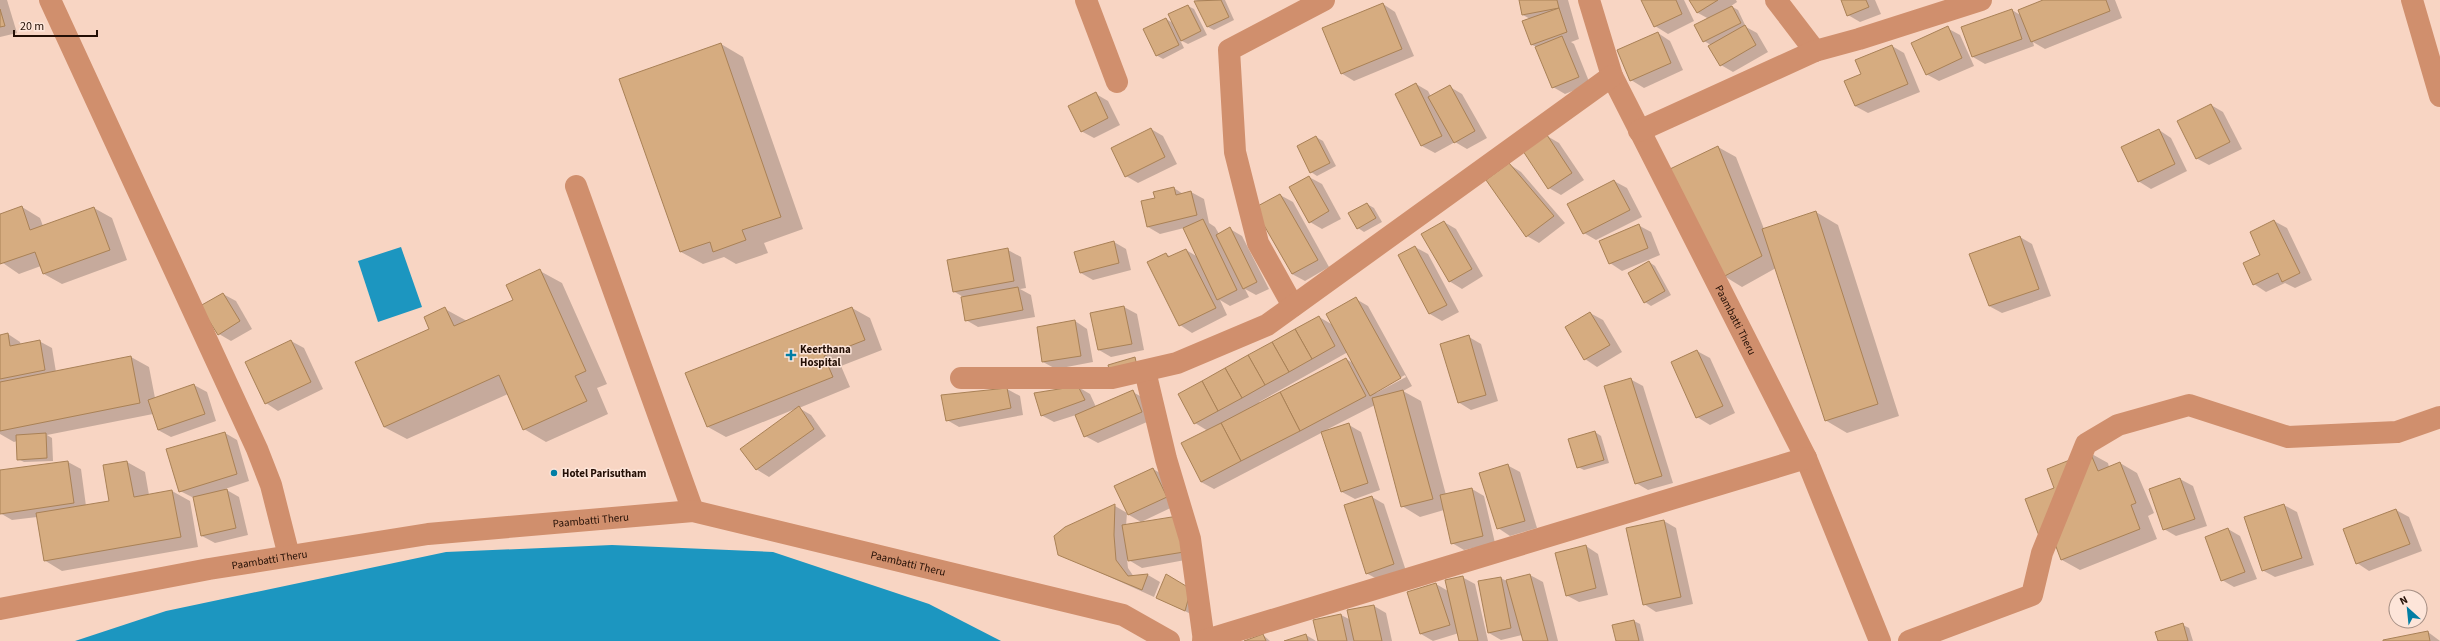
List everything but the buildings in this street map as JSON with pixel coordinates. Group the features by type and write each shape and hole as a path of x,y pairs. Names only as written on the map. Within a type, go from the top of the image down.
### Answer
{"street":[{"path":"50,0 257,449 271,485 289,556"},
{"path":"1086,0 1118,82"},
{"path":"1293,306 1258,243 1235,152 1229,50 1324,0"},
{"name":"Paambatti Theru","path":"1589,0 1612,76 1806,458 1880,641"},
{"path":"1776,0 1814,51"},
{"path":"1639,131 1814,51 1859,40 1981,0"},
{"path":"2412,0 2440,96"},
{"path":"961,378 1112,378 1177,363 1267,325 1612,76"},
{"path":"576,186 694,511"},
{"path":"1145,370 1166,459 1190,539 1203,641 1806,458"},
{"path":"1909,641 2032,595 2042,553 2086,444 2118,425 2188,405 2288,437 2396,432 2440,417"},
{"name":"Paambatti Theru","path":"0,609 289,556 428,534 694,511 1123,615 1168,641"}],"water":[{"path":"401,247 422,307 378,322 358,261"},
{"path":"612,545 773,552 929,604 1001,641 75,641 166,611 446,552"}],"place":[{"name":"Keerthana Hospital","path":"791,355"},
{"name":"Hotel Parisutham","path":"554,473"}]}
